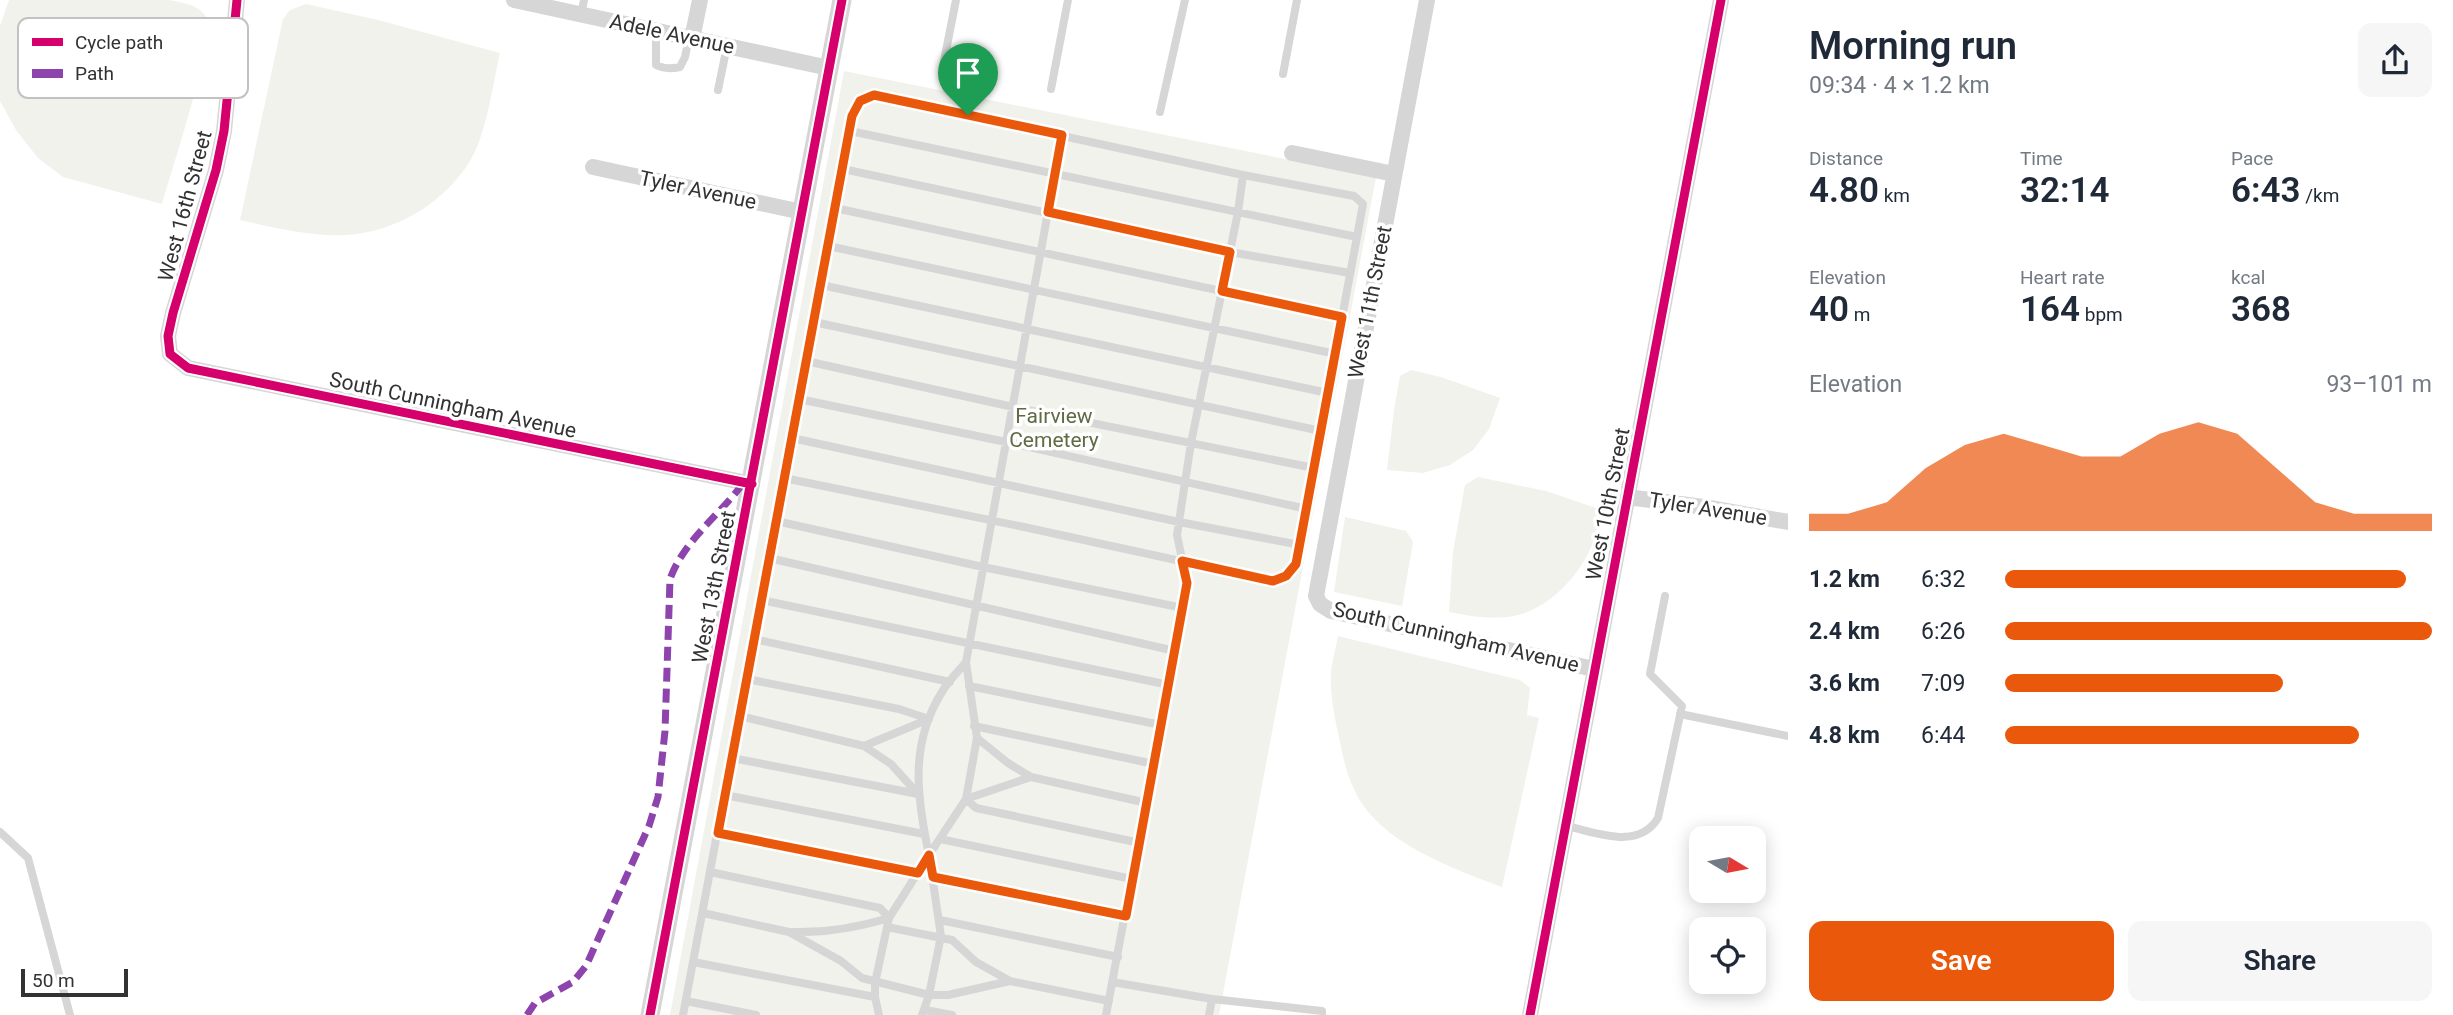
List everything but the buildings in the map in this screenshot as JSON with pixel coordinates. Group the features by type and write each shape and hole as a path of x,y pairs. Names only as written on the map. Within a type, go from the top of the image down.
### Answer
{"street":[{"name":"West 16th Street","path":"235,18 237,0"},
{"name":"Adele Avenue","path":"514,0 582,7 656,31 829,68"},
{"path":"690,39 700,0"},
{"name":"West 13th Street","path":"650,1015 842,0"},
{"name":"West 11th Street","path":"1320,604 1315,591 1427,0"},
{"name":"West 10th Street","path":"1530,1015 1721,0"},
{"name":"West 16th Street","path":"169,336 173,313 216,170 227,98"},
{"path":"1292,153 1394,174"},
{"name":"Tyler Avenue","path":"593,167 802,212"},
{"name":"South Cunningham Avenue","path":"169,336 170,354 188,368 752,484"},
{"name":"Tyler Avenue","path":"1627,497 1788,522"},
{"name":"South Cunningham Avenue","path":"1320,604 1331,611 1594,669"}],"lane":[{"path":"943,66 956,0"},
{"path":"1051,89 1068,0"},
{"path":"1160,112 1185,0"},
{"path":"1283,74 1297,0"},
{"path":"656,31 656,65 662,67 680,67 690,39"},
{"path":"718,90 727,46"},
{"path":"683,1015 852,116 860,101 874,95 1354,197 1363,204 1300,545 1296,564 1286,576 1273,581 784,478"},
{"path":"850,131 1357,237"},
{"path":"879,1015 875,983 888,922 966,799 977,738 966,662 1062,135"},
{"path":"843,169 1230,252 1350,274"},
{"path":"1106,1015 1183,608 1187,583 1177,535 1191,443 1238,212 1243,175"},
{"path":"835,208 1342,317"},
{"path":"828,246 1336,354"},
{"path":"821,285 1328,393"},
{"path":"814,322 1321,431"},
{"path":"806,361 1013,407 1314,468"},
{"path":"799,399 1307,509"},
{"path":"792,438 1179,522 1300,545"},
{"path":"776,521 1183,608"},
{"path":"769,558 1175,651"},
{"path":"1566,826 1623,838 1641,835 1654,825 1658,818 1682,706 1658,685 1650,674 1665,596"},
{"path":"761,600 1169,685"},
{"path":"754,639 950,682"},
{"path":"952,1015 923,1012 941,936 918,794 918,767 929,719 942,692 966,662"},
{"path":"747,679 899,709 929,719"},
{"path":"969,686 1161,725"},
{"path":"1681,714 1788,736"},
{"path":"740,716 864,746 891,764 918,794"},
{"path":"864,746 929,719"},
{"path":"974,726 1154,764"},
{"path":"977,738 1008,763 1031,777 1147,803"},
{"path":"732,758 918,794"},
{"path":"966,799 1031,777"},
{"path":"725,795 924,834"},
{"path":"966,799 976,808 1140,844"},
{"path":"0,832 28,858 70,1015"},
{"path":"718,833 918,873"},
{"path":"940,839 1132,879"},
{"path":"710,872 880,908 888,922"},
{"path":"933,877 1126,916"},
{"path":"703,913 789,932 822,933 888,922 952,940 976,962 1010,981 1109,1001"},
{"path":"940,920 1118,957"},
{"path":"789,932 841,961 862,978 929,995 948,995 1010,981"},
{"path":"694,962 875,998"},
{"path":"1112,982 1212,999 1322,1010 1322,1015"},
{"path":"1209,1015 1212,999"},
{"path":"686,1001 756,1015"}],"green space":[{"path":"9,0 169,0 191,5 204,14 206,18 18,18 18,98 192,98 162,204 63,177 38,158 16,130 0,101 0,26"},
{"path":"306,4 378,20 500,53 485,124 470,161 436,200 390,226 357,234 329,235 240,220 283,19 290,10"},
{"name":"Fairview Cemetery","path":"844,71 1376,177 1219,1015 670,1015"},
{"path":"1411,370 1441,377 1500,398 1489,429 1473,450 1450,465 1423,473 1387,470 1400,376"},
{"path":"1478,477 1546,491 1599,509 1597,530 1590,549 1574,575 1553,597 1527,612 1498,618 1449,612 1453,552 1465,485"},
{"path":"1345,517 1406,531 1413,542 1402,606 1334,592"},
{"path":"1338,636 1520,680 1530,688 1527,715 1539,718 1502,887 1418,851 1380,824 1365,808 1347,772 1333,708 1331,673"}],"marked path":[{"path":"527,1015 535,1003 573,982 586,966 649,826 658,797 665,731 670,579 684,552 744,482"}],"cycle path":[{"path":"235,18 237,0"},
{"path":"650,1015 842,0"},
{"path":"1530,1015 1721,0"},
{"path":"227,98 216,170 168,336 170,354 188,368 752,484"}],"route":[{"path":"874,95 968,115 1062,135 1048,212 1230,252 1222,291 1342,317 1296,564 1286,576 1273,581 1182,561 1187,583 1126,916 933,877 929,855 918,873 718,833 852,116 860,101 874,95"}]}
